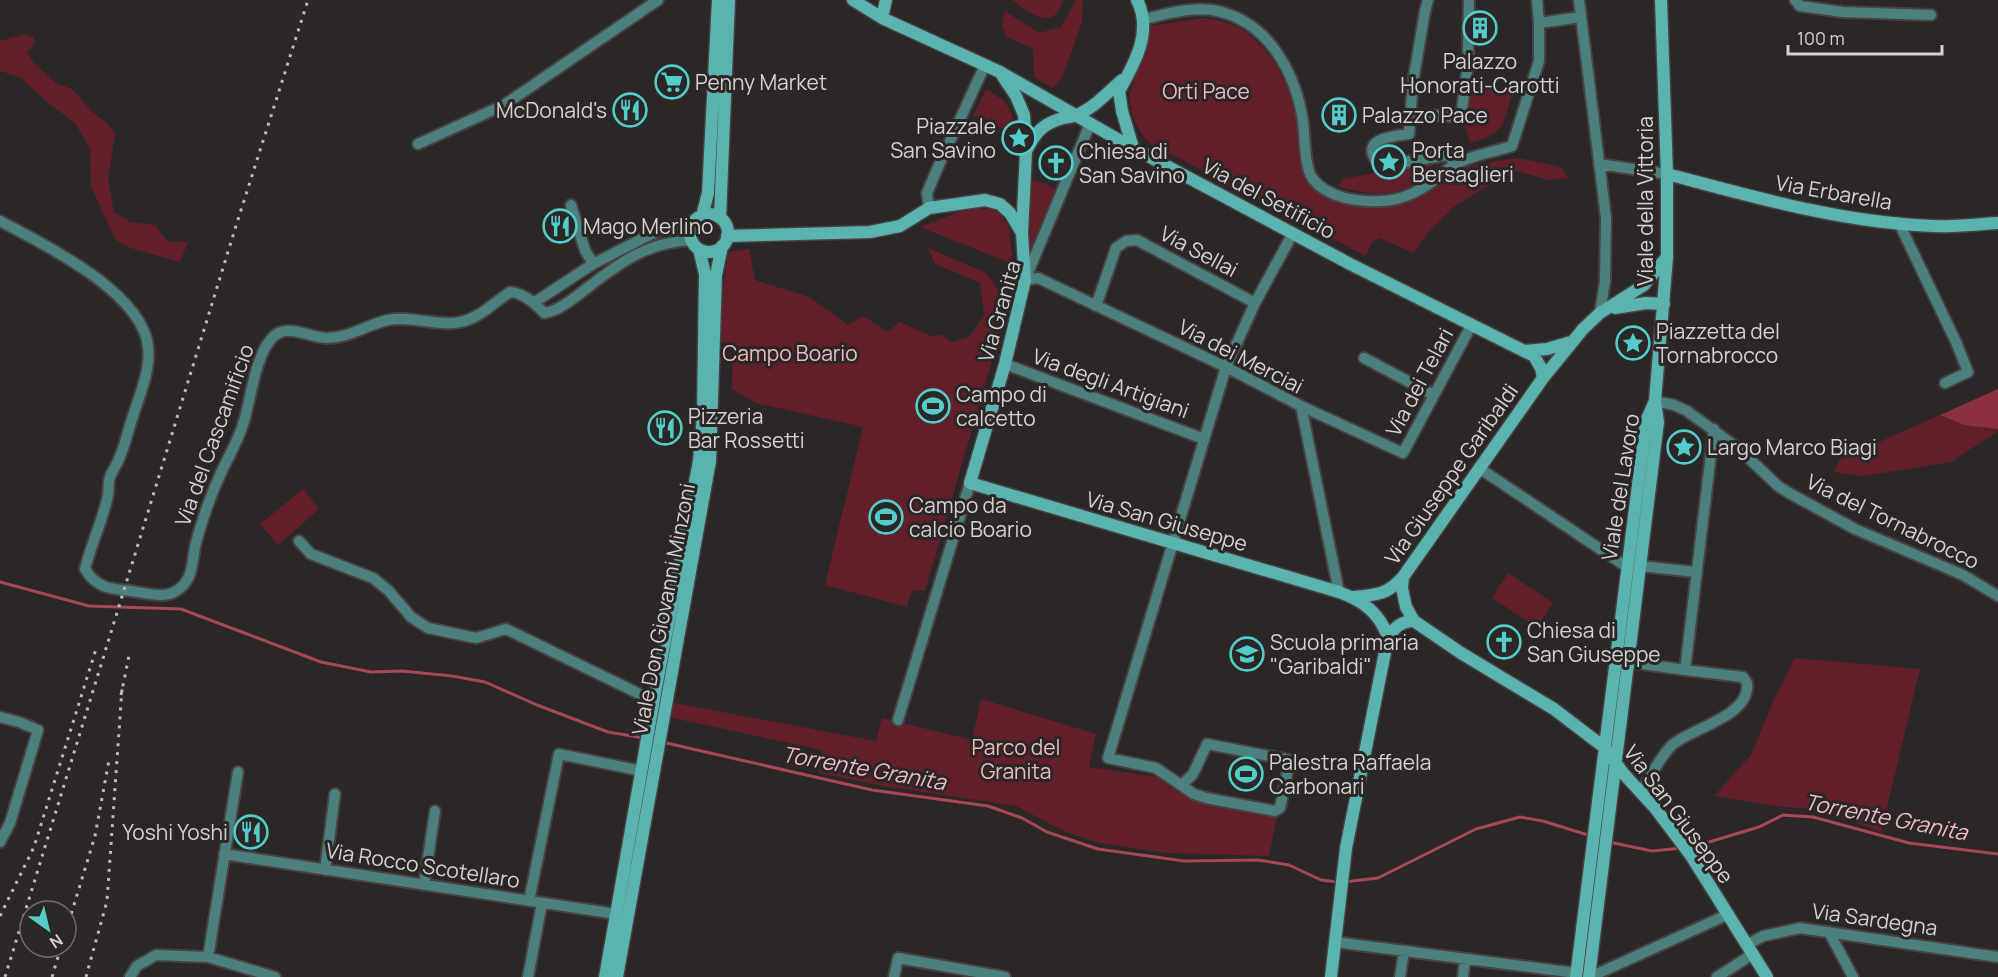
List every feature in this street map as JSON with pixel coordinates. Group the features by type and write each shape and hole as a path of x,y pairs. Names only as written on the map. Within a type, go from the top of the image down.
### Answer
{"main road":[{"name":"Viale Don Giovanni Minzoni","path":"657,716 654,701 699,461 703,415 705,274 690,230 698,219 708,194 718,0"},
{"path":"720,218 729,0"},
{"name":"Via del Setificio","path":"853,0 882,18 985,64 1133,148 1471,326 1534,356 1538,361 1543,378"},
{"path":"882,18 886,0"},
{"path":"1133,148 1122,111 1119,91 1143,38 1145,19 1137,0"},
{"name":"Viale della Vittoria","path":"1654,401 1667,258 1667,174 1661,0"},
{"path":"1000,72 1024,115 1026,152 1022,233 1025,280"},
{"path":"1026,152 1035,134 1043,126 1076,115 1092,106 1128,75"},
{"name":"Via Erbarella","path":"1667,174 1783,204 1858,218 1935,226 1998,223"},
{"path":"695,244 711,252 725,241 870,232 900,226 928,208 985,200 1000,204 1010,213 1022,233"},
{"path":"698,219 711,215 720,218 725,223 725,241"},
{"name":"Viale Don Giovanni Minzoni","path":"617,977 657,716 710,461 716,275 725,241"},
{"path":"1600,313 1644,285 1667,258"},
{"name":"Via Granita","path":"970,483 1005,364 1025,280"},
{"path":"1600,313 1634,304 1664,304"},
{"name":"Via Giuseppe Garibaldi","path":"1353,597 1377,595 1387,591 1403,577 1543,378 1572,341 1600,313"},
{"path":"1523,351 1547,349 1572,341"},
{"name":"Viale del Lavoro","path":"1603,815 1616,763 1628,662 1646,421 1654,401"},
{"name":"Via San Giuseppe","path":"970,483 1353,597"},
{"name":"Viale del Lavoro","path":"1576,975 1594,881 1603,815 1605,748 1634,566"},
{"path":"1330,977 1346,848 1388,637 1399,625 1407,621 1414,621 1406,607 1402,588 1403,577"},
{"path":"1353,597 1371,608 1379,618 1388,637"},
{"name":"Via San Giuseppe","path":"1414,621 1461,653 1548,705 1605,748 1692,857 1767,977"},
{"name":"Viale Don Giovanni Minzoni","path":"605,977 642,771 650,758"},
{"name":"Viale del Lavoro","path":"1589,977 1594,881"}],"street":[{"path":"418,144 504,105 658,0"},
{"path":"1428,0 1420,35 1409,134 1384,137 1376,141 1372,148 1379,164 1447,155 1456,163"},
{"path":"1411,114 1461,117 1469,57 1469,0"},
{"path":"1145,19 1186,10 1210,10 1233,15 1252,25 1283,60 1301,111 1311,177 1320,186 1336,195 1370,201 1401,199 1422,188 1456,163 1512,146 1539,61 1537,0"},
{"path":"1579,0 1606,218 1604,291 1600,313"},
{"path":"1799,2 1843,12 1931,15"},
{"path":"1539,23 1581,17"},
{"path":"928,208 927,193 985,64"},
{"name":"Via Granita","path":"1025,280 1090,124"},
{"path":"1599,164 1667,174"},
{"path":"571,205 585,250 593,264"},
{"path":"695,244 666,242 639,252 556,311 544,313 535,302 593,264 663,228 698,219"},
{"name":"Via del Cascamificio","path":"0,221 58,251 111,289 132,312 144,332 148,347 147,369 119,460 109,479 108,494 85,569 98,585 107,588 163,596 172,593 187,581 192,573 195,547 204,515 218,478 241,430 263,354 270,340 275,336 288,330 325,338 344,336 398,318 462,322 472,318 510,292 516,292 535,302"},
{"path":"1899,223 1968,372 1945,383"},
{"path":"1182,785 1193,774 1207,744 1290,760 1280,807 1275,811 1206,798 1194,794 1156,768 1108,758 1226,368 1255,303 1293,233"},
{"name":"Via Sellai","path":"1096,306 1116,248 1126,241 1137,240 1255,303"},
{"name":"Via dei Merciai","path":"1025,280 1038,278 1301,406 1339,592"},
{"path":"1604,291 1611,298 1621,300"},
{"name":"Via dei Telari","path":"1301,406 1403,453 1471,326"},
{"path":"1364,358 1434,395"},
{"name":"Via degli Artigiani","path":"1005,364 1204,439"},
{"name":"Via del Tornabrocco","path":"1654,401 1679,406 1714,429 1778,486 1789,493 1855,529 1963,575 1998,596"},
{"path":"1685,670 1714,429"},
{"path":"1479,468 1634,566 1696,573"},
{"name":"Via Granita","path":"898,720 970,483"},
{"path":"299,541 311,554 373,578 388,590 411,617 428,628 476,638 506,629 654,701"},
{"path":"1628,662 1743,677 1747,683 1746,693 1739,704 1723,718 1691,733 1670,747 1641,792"},
{"path":"0,717 38,730 10,823 0,842"},
{"path":"529,901 559,754 642,771"},
{"path":"208,957 238,772"},
{"path":"325,870 335,794"},
{"path":"424,885 435,811"},
{"name":"Via Rocco Scotellaro","path":"224,854 616,914"},
{"path":"528,977 542,903"},
{"path":"1589,977 1729,914"},
{"name":"Via Sardegna","path":"1717,977 1763,936 1800,928 1998,957"},
{"path":"1829,932 1853,977"},
{"path":"1335,942 1465,959 1535,973 1576,975"},
{"path":"1400,977 1404,951"},
{"path":"130,977 137,966 156,955 208,957 275,977"},
{"path":"894,977 898,958 1005,977"},
{"path":"1463,977 1465,959"}],"green space":[{"path":"1012,0 1063,0 1059,10 1053,16 1041,18"},
{"path":"1076,0 1083,0 1082,22 1062,78 1053,88 1034,77 1033,49 1006,36 1002,26 1005,11 1039,33 1061,27"},
{"name":"Orti Pace","path":"1204,18 1232,25 1254,39 1271,58 1285,82 1295,108 1315,188 1333,200 1360,205 1401,204 1425,193 1459,167 1519,158 1561,167 1568,178 1548,180 1518,171 1500,178 1455,206 1428,232 1414,253 1379,238 1371,243 1366,256 1150,143 1141,132 1132,114 1130,93 1151,26"},
{"path":"25,34 34,38 34,44 27,53 34,63 57,84 72,89 115,134 108,179 114,212 130,222 155,225 168,242 188,242 180,262 131,248 116,240 91,187 90,148 75,123 47,102 20,77 0,71 0,41"},
{"path":"1469,82 1513,91 1504,120 1497,131 1470,143 1464,121"},
{"path":"986,89 1008,106 1013,117 1014,133 973,116"},
{"path":"1431,162 1433,170 1411,187 1400,191 1377,193 1339,187 1343,179"},
{"path":"1029,181 1040,182 1054,188 1055,191 1030,249"},
{"path":"972,207 999,211 1009,228 1013,264 920,227"},
{"name":"Campo Boario","path":"928,248 986,273 999,291 994,305 1004,319 925,591 912,590 907,607 825,585 863,427 756,403 732,389 733,349 720,340 728,252 749,249 755,280 809,297 848,325 863,316 888,332 900,322 931,336 942,335 951,342 969,337 984,316 980,283 935,264"},
{"path":"1940,415 1964,425 1998,429 1998,431 1951,462 1863,476 1834,472 1839,460"},
{"path":"303,489 319,509 278,545 260,524"},
{"path":"1508,573 1553,603 1537,627 1492,598"},
{"path":"1795,658 1920,669 1881,832 1823,810 1776,806 1714,796 1751,755 1775,697"},
{"name":"Parco del Granita","path":"981,699 1096,734 1089,767 1158,777 1203,801 1277,816 1269,856 1167,853 1099,843 1066,832 1016,806 884,786 819,773 822,750 668,717 669,702 876,741 882,718 972,740"}],"shaded area":[{"path":"1998,389 1998,429 1964,425 1940,415"}],"waterway":[{"name":"Torrente Granita","path":"0,582 89,606 181,609 321,662 371,672 402,671 485,682 608,732 644,738"},
{"name":"Torrente Granita","path":"662,742 872,790 988,806 1022,818 1047,832 1098,849 1184,861 1258,860 1289,865 1321,880 1337,882"},
{"name":"Torrente Granita","path":"1689,848 1759,827 1783,815 1813,817 1909,843 1998,854"},
{"name":"Torrente Granita","path":"1344,882 1378,878 1476,829 1520,817 1543,821 1591,836"},
{"name":"Torrente Granita","path":"1609,842 1652,851 1682,848"}],"railway":[{"path":"5,977 235,229 308,0"},
{"path":"0,916 34,847 96,649"},
{"path":"121,695 130,651"},
{"path":"86,977 107,901 122,689"},
{"path":"76,899 95,836 109,760"},
{"path":"52,977 57,959"}],"place":[{"name":"Palazzo Honorati-Carotti","path":"1480,28"},
{"name":"Penny Market","path":"672,82"},
{"name":"McDonald's","path":"630,110"},
{"name":"Palazzo Pace","path":"1339,115"},
{"name":"Piazzale San Savino","path":"1019,138"},
{"name":"Porta Bersaglieri","path":"1389,162"},
{"name":"Chiesa di San Savino","path":"1056,163"},
{"name":"Mago Merlino","path":"560,226"},
{"name":"Piazzetta del Tornabrocco","path":"1633,343"},
{"name":"Campo di calcetto","path":"933,406"},
{"name":"Pizzeria Bar Rossetti","path":"665,428"},
{"name":"Largo Marco Biagi","path":"1684,447"},
{"name":"Campo da calcio Boario","path":"886,517"},
{"name":"Chiesa di San Giuseppe","path":"1504,642"},
{"name":"Scuola primaria \"Garibaldi\"","path":"1247,654"},
{"name":"Palestra Raffaela Carbonari","path":"1246,774"},
{"name":"Yoshi Yoshi","path":"251,832"}]}
